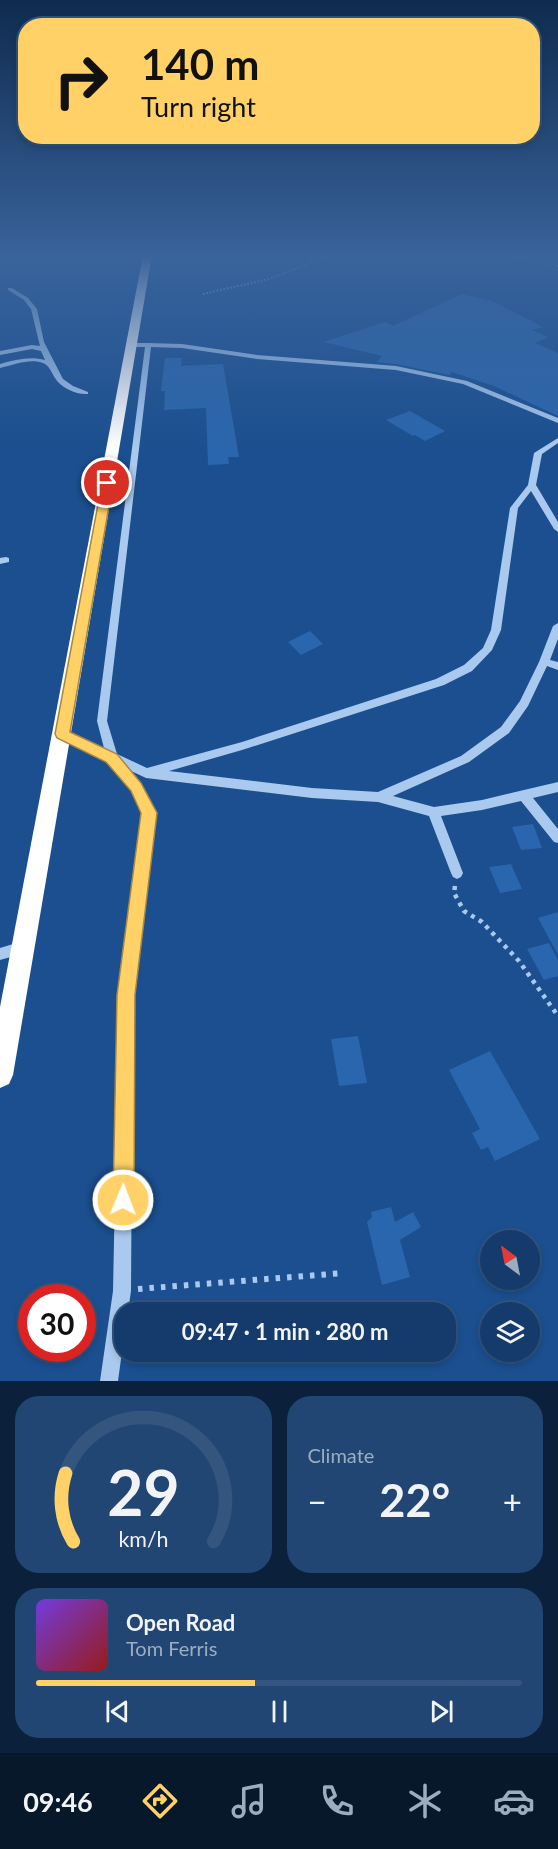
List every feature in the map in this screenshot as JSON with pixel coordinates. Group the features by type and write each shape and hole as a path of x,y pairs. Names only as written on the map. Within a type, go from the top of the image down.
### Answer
{"highway":[{"path":"0,1076 62,734 140,345 142,319"}],"street":[{"path":"37,319 44,349 60,380 86,393"},
{"path":"109,1381 122,1291 126,995 149,813 136,787 112,758 102,721 140,345 202,348 256,357 368,364 425,373 483,388 558,421"},
{"path":"0,353 32,347 44,349"},
{"path":"0,366 31,360 51,365"},
{"path":"146,773 242,746 440,682 468,668 487,650 496,630 514,508 532,485 538,453 558,440"},
{"path":"532,485 558,530"},
{"path":"378,797 465,759 505,730 524,703 558,626"},
{"path":"544,662 558,666"},
{"path":"62,734 146,773 312,793 378,797 434,812 482,805 558,787"},
{"path":"523,794 558,838"},
{"path":"434,812 457,873"},
{"path":"0,954 23,947"}],"path":[{"path":"457,873 454,893 464,911 482,922 519,961 558,1016"},
{"path":"122,1291 344,1273"}],"building":[{"path":"407,319 528,319 543,327 532,330 548,337 535,343 558,353 558,416 494,386 452,372 449,375 377,362 382,356 324,342 385,322 393,326"},
{"path":"165,358 182,358 181,366 223,364 239,457 228,457 229,464 208,465 206,408 164,410 165,391 161,391"},
{"path":"410,411 445,431 425,441 386,420"},
{"path":"310,631 323,644 301,655 288,642"},
{"path":"533,824 542,848 521,850 512,827"},
{"path":"511,864 522,889 500,893 489,867"},
{"path":"558,912 558,955 538,918"},
{"path":"549,943 558,960 558,976 544,980 527,949"},
{"path":"358,1036 367,1083 339,1086 331,1039"},
{"path":"490,1051 540,1139 495,1161 488,1147 481,1150 472,1133 480,1129 449,1070"},
{"path":"391,1207 395,1222 413,1212 421,1227 400,1240 410,1277 382,1285 367,1222 372,1217 371,1212"}],"route":[{"path":"107,483 62,734 112,758 136,787 149,813 126,995 123,1200"}]}
